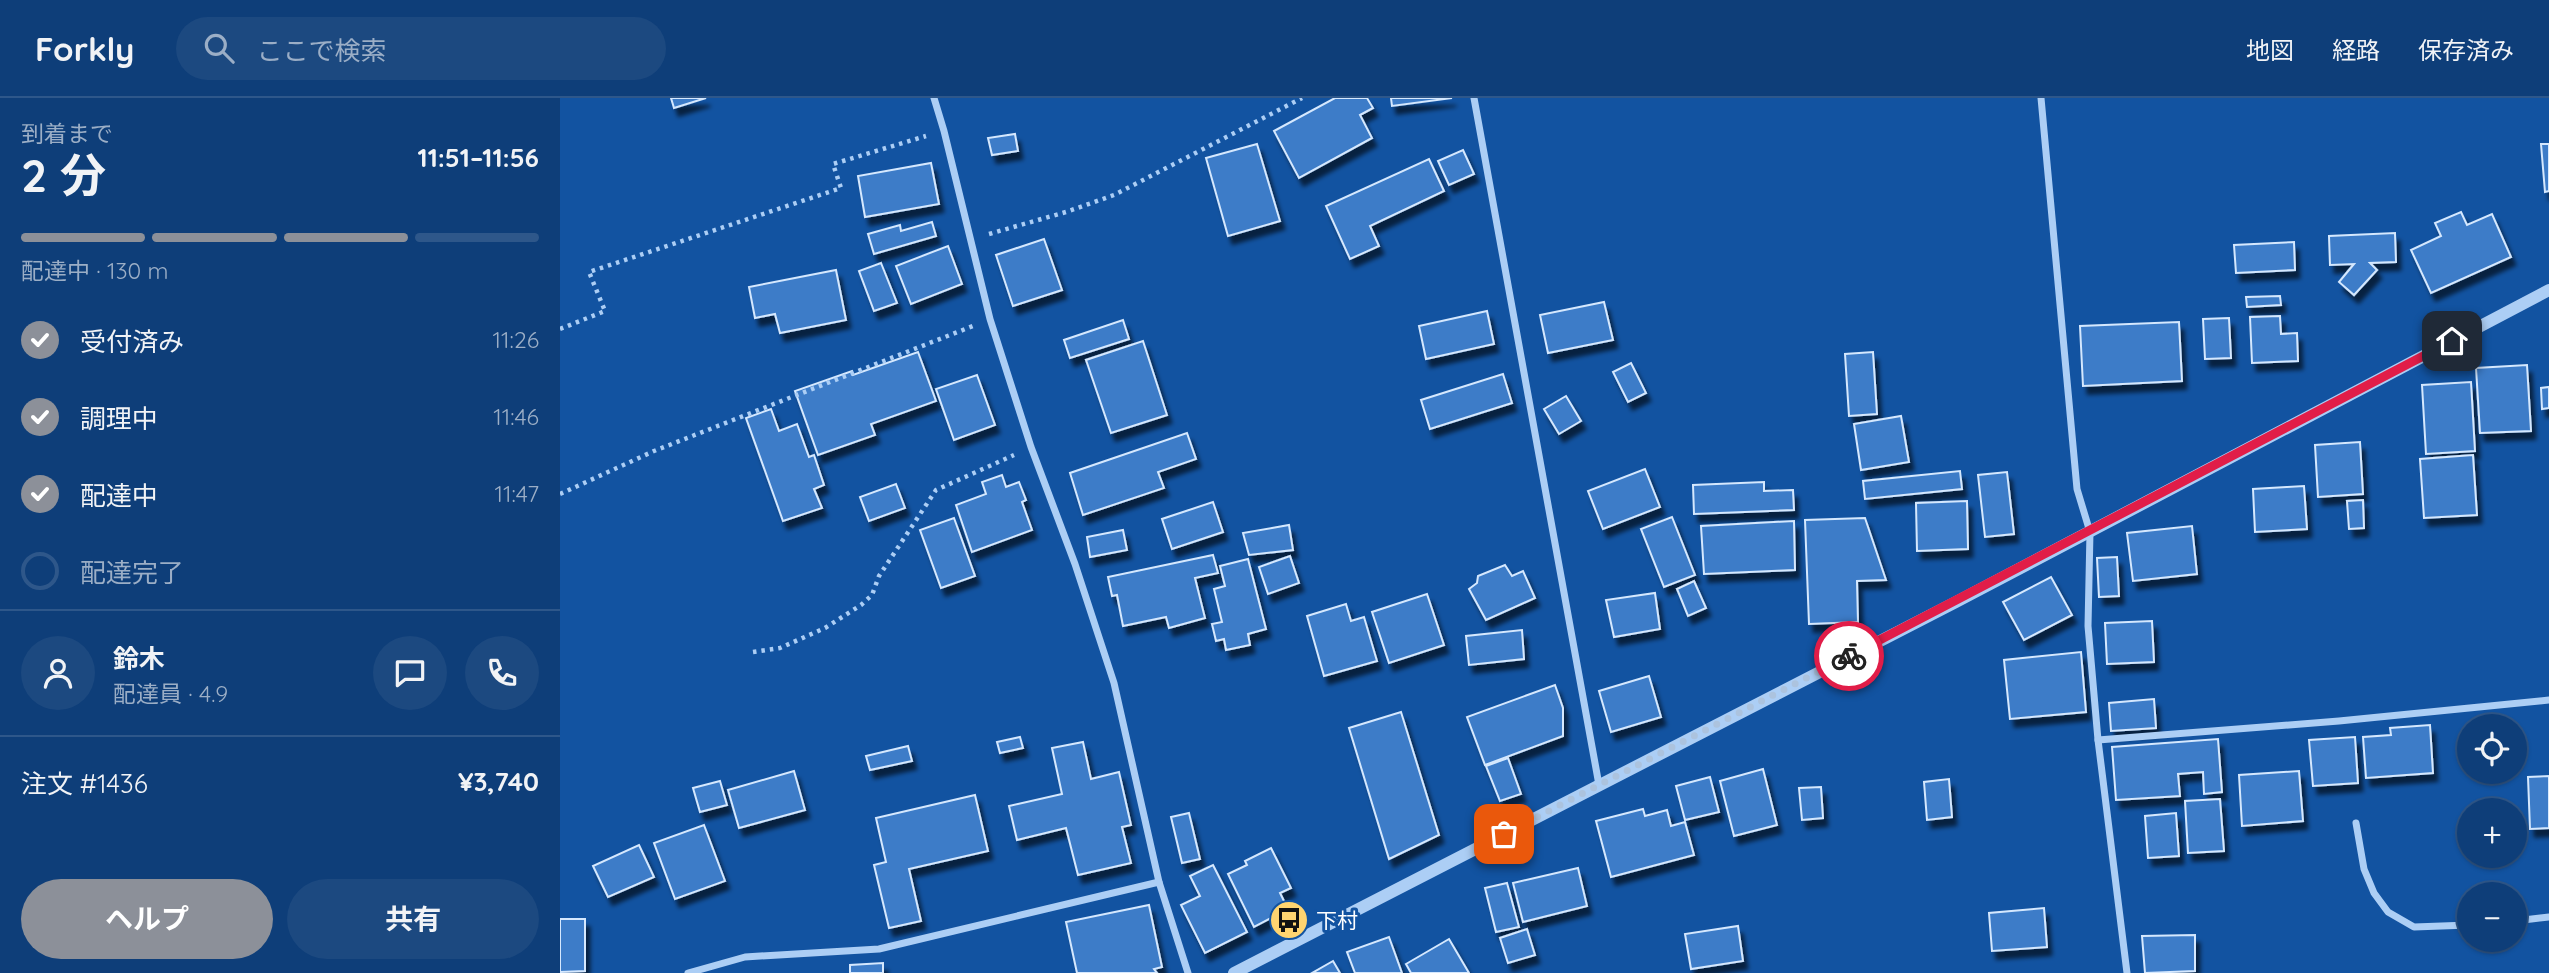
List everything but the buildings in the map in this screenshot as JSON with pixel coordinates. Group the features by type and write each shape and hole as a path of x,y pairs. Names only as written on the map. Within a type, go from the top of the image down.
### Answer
{"street":[{"path":"934,98 990,319 1031,447 1075,564 1114,684 1159,882 1188,973"},
{"path":"1474,98 1599,785"},
{"path":"2041,98 2077,489 2090,532 2088,626 2098,740 2127,973"},
{"path":"1234,973 2090,532 2549,290"},
{"path":"2098,740 2339,721 2549,700"},
{"path":"2356,824 2364,869 2374,893 2388,912 2414,927 2457,925"},
{"path":"688,973 745,957 879,949 1159,882"},
{"path":"2527,920 2549,917"}],"path":[{"path":"969,239 1066,212 1114,195 1302,98"},
{"path":"560,328 605,312 589,272 841,188 833,163 944,131"},
{"path":"560,494 653,452 990,319"},
{"path":"753,652 779,649 825,628 861,605 872,595 879,576 936,490 1031,447"}],"way so far":[{"path":"1504,834 1849,656"}],"place":[{"name":"下村","path":"1289,920"}],"route":[{"path":"1849,656 2452,341"}]}
